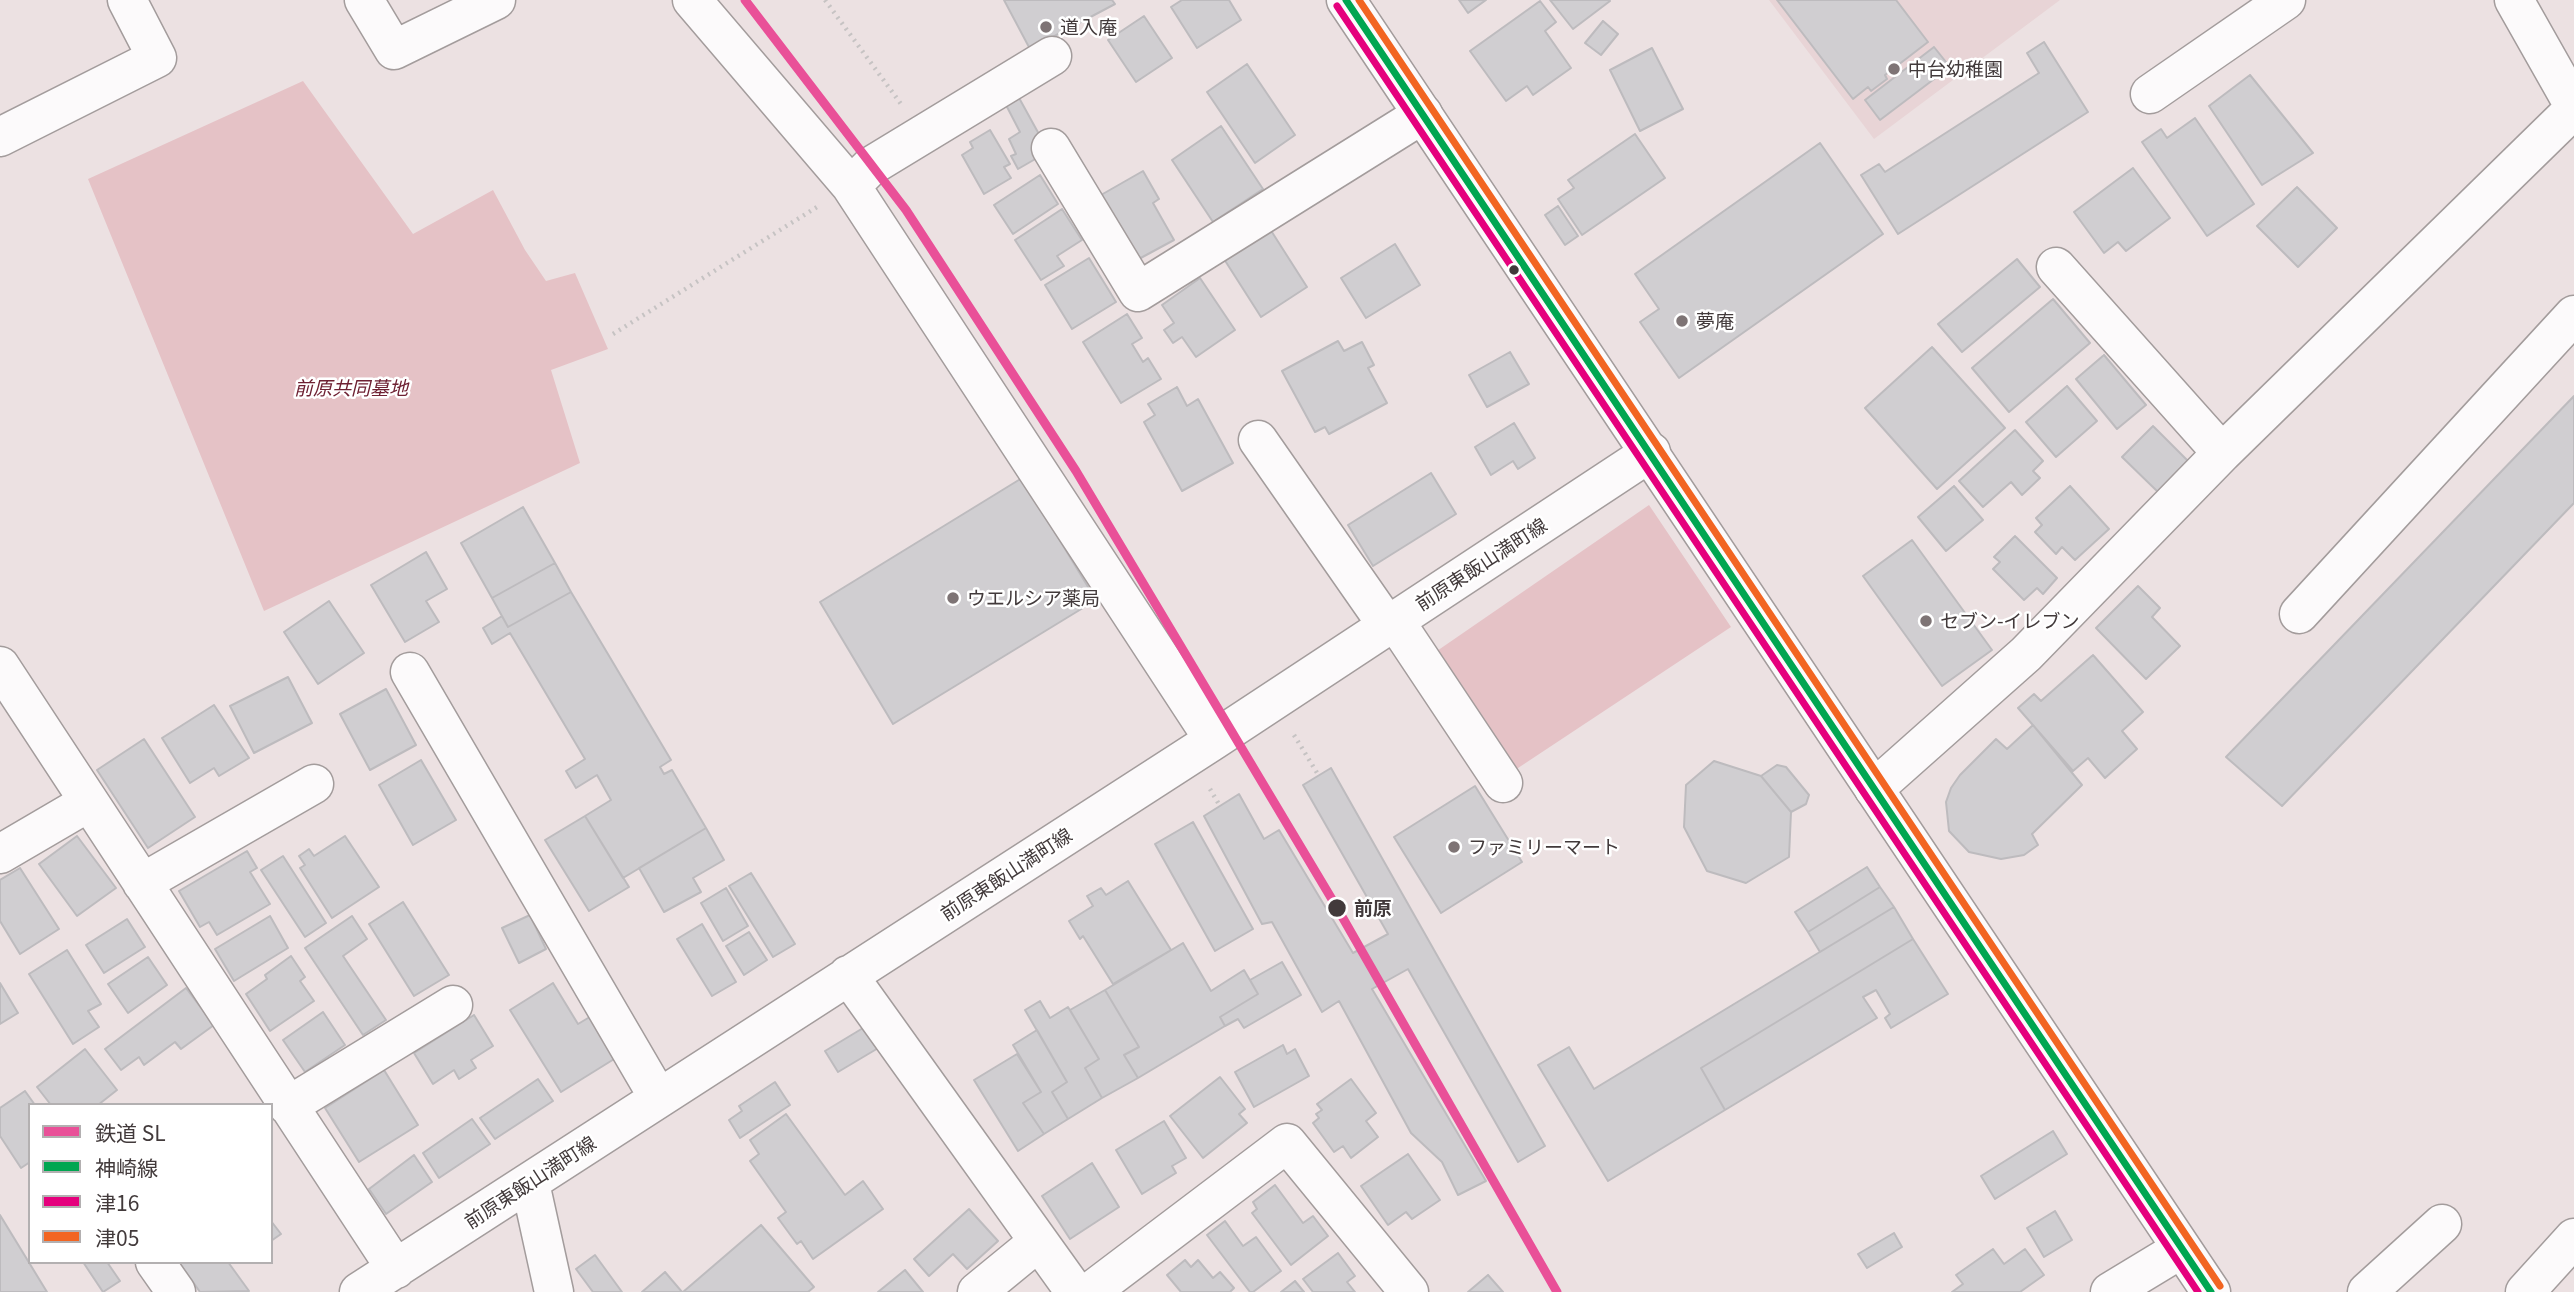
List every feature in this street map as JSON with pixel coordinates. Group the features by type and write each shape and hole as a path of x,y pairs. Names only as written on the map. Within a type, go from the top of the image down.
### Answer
{"main road":[{"path":"0,137 157,58 127,0"},
{"path":"364,0 394,50 496,0"},
{"path":"692,0 851,186 1214,740"},
{"path":"1346,0 2211,1292"},
{"path":"2150,94 2286,0"},
{"path":"1874,789 2026,654 2222,453 2574,107 2514,0"},
{"path":"851,186 871,166 922,133 1052,56"},
{"path":"1051,148 1138,292 1423,114"},
{"path":"2056,267 2222,453"},
{"path":"2299,614 2574,315"},
{"path":"1258,440 1503,783"},
{"name":"前原東飯山満町線","path":"359,1292 1214,740 1651,453"},
{"path":"0,666 396,1269"},
{"path":"410,673 658,1097"},
{"path":"142,883 314,784"},
{"path":"0,854 89,802"},
{"path":"848,975 1075,1292"},
{"path":"289,1105 453,1005"},
{"path":"1090,1292 1287,1143 1409,1292"},
{"path":"530,1184 554,1292"},
{"path":"2367,1292 2442,1224"},
{"path":"2530,1290 2574,1238"},
{"path":"977,1292 1038,1241"},
{"path":"2110,1292 2181,1249"},
{"path":"156,1264 176,1292"}],"path":[{"path":"825,0 922,133"},
{"path":"613,334 851,186"},
{"path":"1291,730 1319,776"},
{"path":"1207,784 1220,806"}],"shaded area":[{"name":"中台幼稚園","path":"1769,0 2060,0 1874,139"}],"green space":[{"name":"前原共同墓地","path":"303,81 413,234 493,190 525,250 546,281 575,273 608,349 551,370 580,463 264,611 88,179"},
{"path":"1649,505 1731,627 1515,770 1434,653"}],"building":[{"name":"道入庵","path":"1004,0 1112,0 1115,4 1030,49"},
{"path":"1182,0 1229,0 1241,20 1197,48 1171,7"},
{"path":"1459,0 1486,0 1468,13"},
{"path":"1550,0 1609,0 1610,1 1573,29"},
{"path":"1777,0 1896,0 1928,42 1885,75 1887,79 1871,91 1868,87 1853,99"},
{"path":"1540,1 1556,22 1545,31 1571,68 1533,95 1527,86 1506,101 1470,51"},
{"path":"1144,16 1172,58 1136,82 1108,40"},
{"path":"1603,21 1618,34 1601,55 1585,43"},
{"path":"2044,42 2088,112 1898,234 1861,175 1879,164 1885,172 2039,73 2027,53"},
{"path":"1934,47 1950,67 1880,120 1865,100"},
{"path":"1652,48 1683,109 1640,131 1610,70"},
{"path":"1247,64 1295,135 1255,163 1207,92"},
{"path":"2250,75 2313,153 2262,185 2209,106"},
{"path":"1018,96 1040,136 1044,154 1018,169 1011,156 1016,154 1009,139 1020,132 1006,105"},
{"path":"2195,118 2254,204 2207,236 2142,142 2161,129 2167,138"},
{"path":"1221,126 1263,189 1213,222 1172,160"},
{"path":"990,130 1010,164 1004,167 1011,178 984,194 962,155 973,148 970,142"},
{"path":"1635,134 1665,178 1582,235 1558,199 1574,188 1568,180"},
{"path":"1820,143 1883,234 1679,378 1640,322 1659,309 1635,274"},
{"path":"2133,168 2170,218 2126,251 2118,242 2104,253 2074,212"},
{"path":"1143,171 1159,199 1153,203 1174,240 1137,260 1101,195"},
{"path":"1040,175 1058,204 1013,234 994,205"},
{"path":"2297,187 2337,228 2298,267 2257,226"},
{"path":"1558,206 1578,236 1565,245 1545,215"},
{"path":"1062,209 1082,240 1057,256 1064,266 1041,280 1015,240"},
{"path":"1270,229 1307,287 1261,317 1224,259"},
{"path":"1395,244 1420,285 1366,318 1341,278"},
{"path":"1089,258 1116,302 1072,329 1045,285"},
{"path":"2017,259 2040,287 1962,352 1938,324"},
{"path":"1200,278 1235,330 1196,357 1182,337 1173,343 1164,330 1174,323 1162,305"},
{"path":"2053,299 2090,343 2009,412 1972,368"},
{"path":"1127,314 1142,338 1132,344 1143,362 1148,358 1161,379 1121,403 1083,342"},
{"path":"1338,341 1344,351 1362,342 1374,365 1368,368 1387,403 1329,434 1325,427 1315,432 1282,371"},
{"path":"1932,347 2005,428 1937,489 1865,408"},
{"path":"1510,352 1529,384 1487,407 1469,375"},
{"path":"2104,355 2146,405 2117,429 2076,379"},
{"path":"2067,386 2097,421 2056,457 2026,422"},
{"path":"1177,387 1187,406 1198,399 1233,463 1182,491 1144,422 1155,415 1148,404"},
{"path":"2574,396 2574,503 2282,806 2226,757"},
{"path":"1514,423 1535,458 1518,469 1513,461 1491,475 1475,447"},
{"path":"2153,426 2188,461 2158,492 2122,457"},
{"path":"2015,430 2043,461 2033,471 2040,478 2022,495 2011,482 1983,507 1959,481"},
{"path":"1431,473 1456,514 1373,566 1348,525"},
{"path":"1022,478 1096,600 893,724 820,602"},
{"path":"1954,486 1983,520 1946,551 1918,517"},
{"path":"2070,486 2109,529 2075,560 2062,547 2056,554 2035,532 2042,525 2036,518"},
{"path":"523,507 555,563 492,598 461,543"},
{"path":"2015,536 2057,578 2043,594 2037,588 2024,600 1993,569 2000,562 1994,557"},
{"path":"1912,540 1992,650 1942,686 1863,576"},
{"path":"426,552 447,589 426,601 439,622 405,642 371,585"},
{"path":"555,563 571,592 508,627 492,598"},
{"path":"2138,586 2160,608 2152,617 2180,646 2146,679 2096,628"},
{"path":"571,592 671,760 660,767 664,774 672,770 706,828 623,878 585,816 611,800 597,775 576,788 566,771 585,759 510,633 492,644 483,628 502,616 508,627"},
{"path":"329,601 364,653 318,684 284,632"},
{"path":"2093,655 2143,712 2122,731 2137,749 2105,778 2088,758 2073,771 2018,708 2034,694 2041,701"},
{"path":"288,677 312,723 254,753 230,706"},
{"path":"386,689 416,745 370,770 340,714"},
{"path":"214,705 249,758 219,776 214,768 190,783 162,738"},
{"path":"2033,725 2082,785 2032,834 2038,845 2024,855 2001,859 1969,852 1949,831 1946,802 1951,788 1960,775 1996,739 2007,749"},
{"path":"144,739 195,817 148,848 97,770"},
{"path":"421,760 456,820 413,845 379,785"},
{"path":"1714,761 1761,776 1791,812 1789,857 1746,883 1707,871 1684,827 1686,785"},
{"path":"1777,765 1786,767 1809,795 1806,804 1791,812 1761,776"},
{"path":"1331,768 1545,1146 1518,1162 1408,969 1372,989 1486,1181 1458,1195 1442,1162 1411,1133 1339,1001 1322,1012 1272,922 1262,924 1204,816 1239,794 1264,839 1279,830 1353,953 1388,934 1303,785"},
{"path":"1475,786 1522,862 1441,913 1394,837"},
{"path":"585,816 629,887 589,911 545,840"},
{"path":"1193,822 1253,929 1215,951 1155,844"},
{"path":"706,828 724,860 693,878 701,892 664,912 639,868"},
{"path":"77,836 116,888 77,916 39,864"},
{"path":"345,836 379,887 332,918 300,868 305,865 299,856 309,849 314,856"},
{"path":"247,851 257,868 250,872 270,904 217,935 209,922 200,927 179,891"},
{"path":"283,856 326,923 305,937 261,870"},
{"path":"1867,867 1880,887 1808,932 1795,912"},
{"path":"20,868 59,929 20,954 0,921 0,880"},
{"path":"751,873 795,944 773,957 729,886"},
{"path":"1128,881 1171,950 1113,984 1083,936 1080,939 1069,921 1093,906 1087,896 1101,888 1106,895"},
{"path":"1880,887 1894,907 1820,952 1808,932"},
{"path":"726,888 748,926 723,941 701,903"},
{"path":"403,902 449,975 414,996 369,924"},
{"path":"1894,907 1913,939 1701,1068 1725,1110 1608,1181 1538,1065 1569,1047 1594,1089"},
{"path":"530,915 546,949 519,963 502,928"},
{"path":"270,916 288,948 234,981 215,949"},
{"path":"352,916 367,939 343,956 386,1020 363,1035 305,948"},
{"path":"127,919 145,947 104,973 86,945"},
{"path":"702,924 736,982 712,996 677,939"},
{"path":"749,932 767,960 744,975 726,946"},
{"path":"1913,939 1948,994 1891,1028 1885,1018 1890,1014 1876,990 1863,997 1877,1018 1725,1110 1701,1068"},
{"path":"1183,943 1211,991 1244,970 1258,994 1220,1017 1225,1026 1138,1078 1124,1055 1139,1047 1105,990"},
{"path":"67,950 101,1004 88,1011 99,1027 73,1044 29,974"},
{"path":"291,956 305,977 300,981 314,1001 270,1031 246,994 267,979 265,975"},
{"path":"148,957 167,985 128,1013 108,984"},
{"path":"1282,962 1301,995 1244,1028 1238,1019 1225,1026 1220,1017 1258,994 1250,980"},
{"path":"0,983 18,1013 0,1024"},
{"path":"553,983 578,1024 593,1015 619,1056 561,1092 510,1010"},
{"path":"186,988 214,1025 181,1049 175,1042 144,1065 139,1057 121,1070 105,1049"},
{"path":"1105,990 1139,1047 1124,1055 1138,1078 1102,1098 1085,1068 1099,1059 1070,1010"},
{"path":"1040,1001 1050,1018 1068,1007 1099,1059 1085,1068 1102,1098 1068,1119 1052,1092 1067,1082 1025,1010"},
{"path":"323,1012 345,1045 305,1072 283,1040"},
{"path":"474,1015 493,1046 471,1060 476,1068 459,1079 454,1070 433,1084 414,1053"},
{"path":"868,1025 880,1047 838,1072 825,1051"},
{"path":"1037,1030 1067,1082 1052,1092 1068,1119 1044,1134 1023,1103 1041,1092 1013,1045"},
{"path":"1283,1045 1287,1054 1295,1049 1309,1076 1254,1107 1235,1072"},
{"path":"85,1049 117,1090 101,1103 49,1103 37,1087"},
{"path":"1017,1054 1041,1092 1023,1103 1044,1134 1018,1151 974,1080"},
{"path":"384,1070 418,1125 359,1162 325,1108"},
{"path":"1220,1077 1245,1109 1239,1114 1247,1123 1203,1158 1170,1116"},
{"path":"538,1079 553,1101 495,1139 480,1118"},
{"path":"1351,1079 1376,1113 1366,1121 1378,1137 1351,1158 1343,1146 1334,1152 1313,1123 1319,1118 1316,1114 1322,1110 1317,1104"},
{"path":"775,1082 790,1105 740,1138 729,1120 742,1111 739,1106"},
{"path":"25,1091 34,1103 28,1103 28,1163 21,1168 0,1136 0,1108"},
{"path":"786,1114 845,1195 863,1181 883,1209 813,1259 801,1241 797,1244 778,1218 786,1212 750,1161 759,1154 750,1140"},
{"path":"472,1119 490,1144 439,1178 423,1153"},
{"path":"1164,1121 1186,1158 1172,1166 1176,1173 1142,1194 1116,1150"},
{"path":"2053,1131 2067,1154 1995,1199 1981,1176"},
{"path":"1408,1154 1440,1200 1412,1219 1406,1212 1388,1225 1361,1186"},
{"path":"414,1155 432,1182 386,1214 369,1189"},
{"path":"1092,1163 1119,1207 1070,1239 1042,1196"},
{"path":"1275,1185 1303,1223 1313,1216 1328,1236 1291,1265 1252,1213 1257,1209 1253,1202"},
{"path":"969,1209 998,1241 967,1269 953,1254 929,1276 914,1259"},
{"path":"2055,1211 2072,1240 2044,1257 2027,1228"},
{"path":"0,1215 47,1292 0,1292"},
{"path":"1225,1221 1243,1246 1256,1237 1281,1271 1253,1292 1250,1292 1207,1235"},
{"path":"273,1224 281,1234 273,1240"},
{"path":"761,1225 814,1287 808,1292 683,1292"},
{"path":"1894,1233 1902,1247 1867,1268 1858,1254"},
{"path":"1993,1249 2004,1264 2025,1249 2044,1275 2020,1292 1952,1292 1963,1284 1956,1275"},
{"path":"1338,1253 1355,1276 1347,1282 1355,1292 1313,1292 1303,1279"},
{"path":"595,1255 622,1292 593,1292 576,1269"},
{"path":"1185,1260 1191,1267 1198,1260 1213,1278 1220,1272 1234,1288 1230,1292 1181,1292 1167,1275"},
{"path":"84,1264 108,1264 120,1281 103,1292"},
{"path":"180,1264 229,1264 249,1291 200,1292"},
{"path":"905,1270 923,1292 878,1292"},
{"path":"665,1272 682,1292 642,1292"},
{"path":"1488,1275 1503,1292 1468,1292"},
{"path":"1295,1281 1304,1292 1281,1292"}],"rail line":[{"name":"SL","path":"745,0 906,210 1076,471 1336,906 1557,1292"}],"transit line":[{"name":"神崎線","path":"1346,0 2211,1292"},
{"name":"津05","path":"1359,0 2220,1286"},
{"name":"津16","path":"1337,6 2198,1292"}],"place":[{"name":"道入庵","path":"1046,27"},
{"name":"中台幼稚園","path":"1894,69"},
{"name":"夢庵","path":"1682,321"},
{"name":"ウエルシア薬局","path":"953,598"},
{"name":"セブン-イレブン","path":"1926,621"},
{"name":"ファミリーマート","path":"1454,847"},
{"name":"前原","path":"1337,908"}]}
